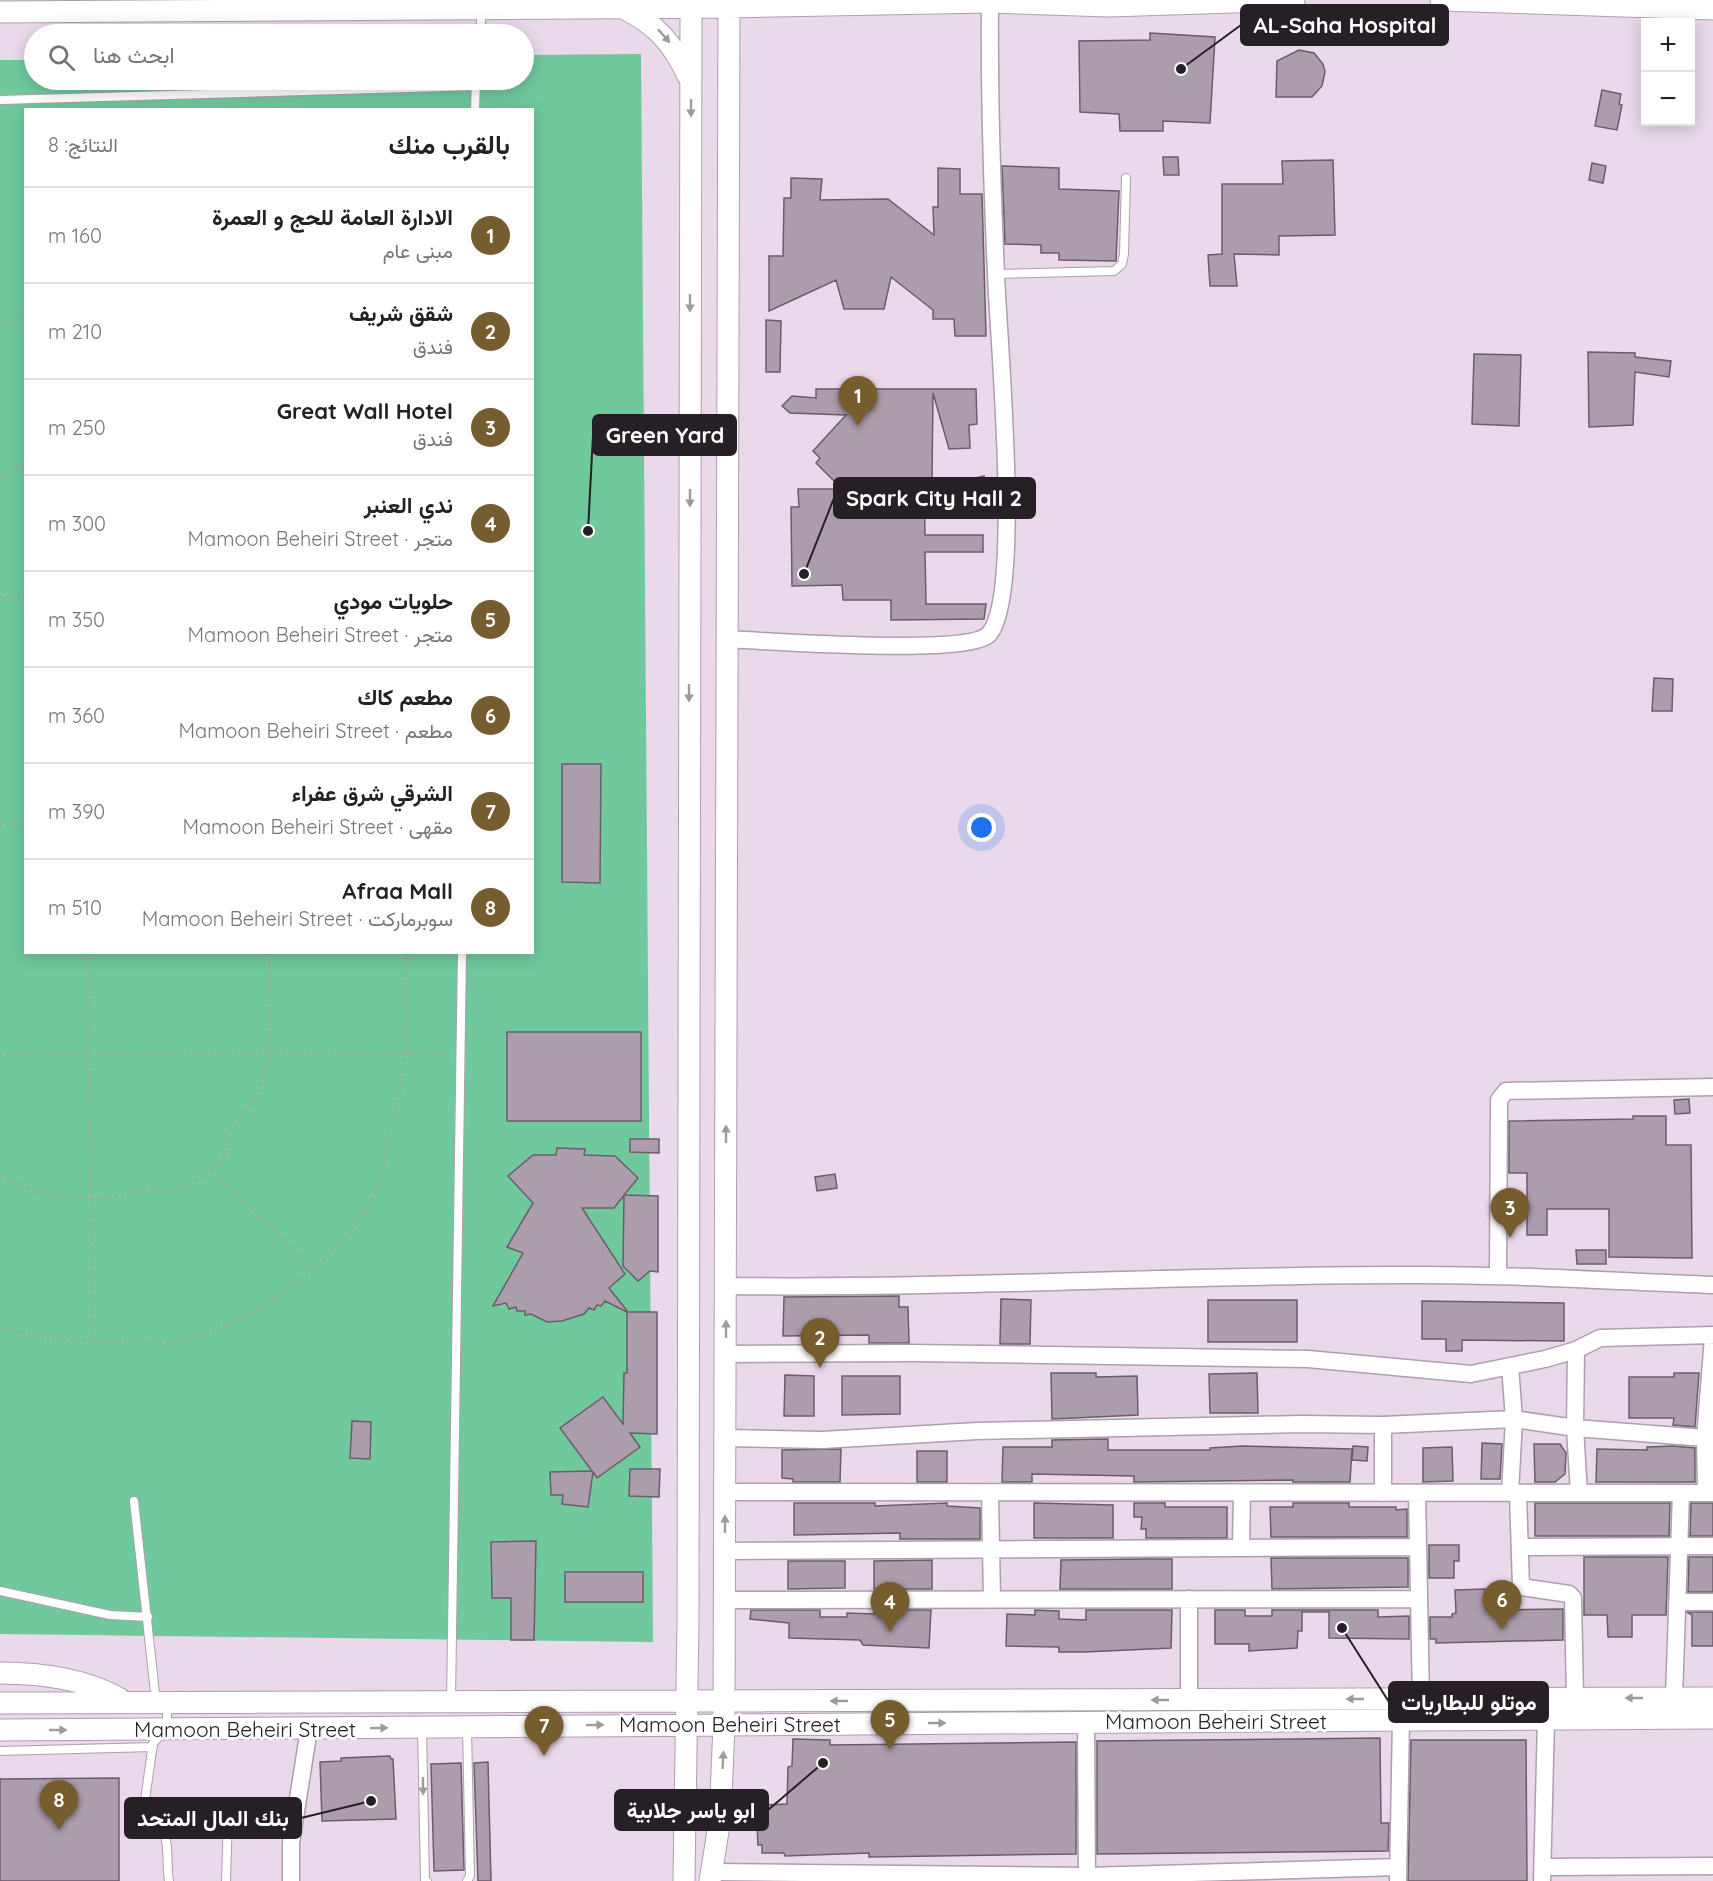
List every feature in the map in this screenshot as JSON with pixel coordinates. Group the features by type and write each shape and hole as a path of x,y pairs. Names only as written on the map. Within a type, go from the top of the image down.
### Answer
{"street":[{"path":"0,12 622,8 691,4 990,2 1108,6 1294,0"},
{"path":"1441,0 1713,9"},
{"path":"728,639 939,646 975,642 988,635 998,617 1005,577 1005,445 996,274 990,84 990,2"},
{"path":"684,1881 687,1724 691,4"},
{"path":"729,4 724,1725 720,1819 710,1877 1087,1878 1398,1874 1401,1720"},
{"path":"622,8 657,28 671,44 691,81"},
{"path":"1498,1275 1499,1101 1502,1094 1509,1091 1713,1087"},
{"path":"726,1286 863,1288 1165,1278 1498,1275 1713,1285"},
{"path":"725,1492 1710,1493 1705,1438 1713,1336 1600,1338 1576,1350 1471,1374 1308,1359 913,1353 726,1354"},
{"path":"1576,1350 1575,1428 1579,1493"},
{"path":"1510,1366 1514,1419 1514,1493 1520,1547 1521,1587 1569,1594 1573,1598 1575,1698"},
{"path":"725,1438 822,1440 1012,1430 1301,1424 1383,1425 1514,1419 1575,1428 1705,1438"},
{"path":"1383,1425 1383,1493"},
{"path":"990,1493 992,1599"},
{"path":"1241,1548 1242,1493"},
{"path":"1418,1493 1421,1699"},
{"path":"1674,1698 1681,1493"},
{"path":"1520,1547 1713,1546"},
{"path":"725,1551 1418,1547"},
{"path":"1189,1599 1189,1700"},
{"path":"725,1600 1418,1599"},
{"path":"1677,1602 1713,1602"},
{"path":"0,1673 57,1677 102,1689 126,1702"},
{"name":"Mamoon Beheiri Street","path":"0,1703 1713,1698"},
{"name":"Mamoon Beheiri Street","path":"0,1730 1713,1718"},
{"path":"1546,1719 1542,1874 1713,1866"},
{"path":"1086,1722 1087,1878"},
{"path":"291,1881 291,1843 309,1729"}],"lane":[{"path":"481,24 482,9"},
{"path":"0,100 264,90"},
{"path":"475,90 475,108"},
{"path":"996,274 1114,270 1122,264 1124,254 1126,178"},
{"path":"451,1702 462,954"},
{"path":"134,1501 148,1617 166,1730 153,1747 144,1807 156,1818 166,1837 169,1881"},
{"path":"0,1591 110,1615 148,1617"},
{"path":"467,1727 470,1876 467,1881"},
{"path":"422,1728 425,1880 428,1881"},
{"path":"0,1751 153,1747"},
{"path":"226,1881 228,1817"}],"path":[{"path":"0,324 24,318"},
{"path":"0,476 24,465"},
{"path":"0,597 24,597"},
{"path":"0,825 24,824"},
{"path":"89,954 92,1340"},
{"path":"0,1176 37,1192 60,1198 91,1200 129,1195 152,1189 185,1189 223,1162 227,1136 255,1099 270,1053 269,954"},
{"path":"0,1328 33,1336 165,1344 204,1333 241,1318 276,1298 313,1269 356,1223 383,1181 387,1136 399,1097 405,1054 406,954"},
{"path":"0,1055 270,1053 461,1055"},
{"path":"212,1171 313,1269"}],"green space":[{"path":"641,54 653,1642 0,1634 0,60 24,60 24,90 534,90 534,55"}],"building":[{"path":"1150,33 1215,37 1210,123 1163,121 1163,131 1120,131 1119,114 1080,112 1079,41 1150,40"},
{"path":"1299,50 1314,53 1323,64 1325,72 1322,86 1312,97 1276,97 1277,61"},
{"path":"1602,90 1621,94 1619,104 1622,105 1617,130 1595,126"},
{"path":"1163,157 1178,157 1179,175 1164,175"},
{"path":"1333,160 1335,235 1279,236 1279,255 1234,254 1237,286 1210,286 1208,255 1222,254 1222,184 1283,184 1282,161"},
{"path":"1592,163 1606,166 1603,183 1589,180"},
{"path":"1002,166 1059,168 1059,189 1119,191 1116,261 1059,260 1059,253 1041,253 1041,245 1005,244"},
{"path":"938,168 960,169 960,194 982,194 986,336 955,336 954,319 933,319 933,310 891,277 884,309 844,309 836,280 769,311 769,256 783,256 784,198 791,198 791,178 822,179 820,200 888,199 934,235 933,207 938,207"},
{"path":"766,320 781,321 780,372 766,372"},
{"path":"1588,352 1635,353 1635,357 1671,361 1669,377 1635,372 1633,425 1589,427"},
{"path":"1474,354 1521,355 1519,426 1472,424"},
{"path":"816,389 976,389 977,424 969,425 970,448 949,449 933,393 932,480 924,480 925,535 983,535 983,552 925,552 926,604 986,604 984,619 891,620 891,600 843,600 842,585 792,586 791,507 799,507 798,489 842,489 816,463 820,458 813,451 846,415 790,413 782,406 792,396 816,398"},
{"path":"984,476 985,497 962,496 958,482"},
{"path":"1654,678 1673,679 1672,711 1652,711"},
{"path":"562,764 601,764 600,883 562,882"},
{"path":"507,1032 641,1032 641,1121 507,1121"},
{"path":"1689,1099 1690,1113 1675,1114 1674,1100"},
{"path":"1633,1116 1666,1116 1666,1145 1691,1145 1692,1258 1609,1257 1609,1209 1547,1209 1547,1235 1527,1235 1527,1173 1509,1173 1509,1121 1633,1119"},
{"path":"630,1139 659,1139 659,1153 630,1152"},
{"path":"557,1148 585,1149 584,1155 615,1156 638,1178 614,1208 582,1208 625,1274 609,1288 628,1312 657,1312 657,1434 630,1433 640,1447 597,1478 593,1472 588,1507 562,1504 563,1495 551,1495 550,1472 592,1471 560,1428 603,1397 623,1424 624,1373 627,1373 627,1312 605,1301 601,1306 597,1305 594,1310 589,1308 584,1314 562,1321 547,1322 531,1314 525,1315 525,1311 517,1311 516,1307 509,1309 506,1303 493,1306 523,1253 507,1247 533,1203 508,1176 533,1155 556,1155"},
{"path":"835,1174 837,1188 817,1191 815,1177"},
{"path":"624,1195 658,1196 658,1272 650,1271 638,1281 623,1266"},
{"path":"1576,1250 1606,1250 1606,1264 1577,1264"},
{"path":"899,1296 899,1307 908,1307 909,1343 869,1343 869,1335 783,1336 784,1297"},
{"path":"1001,1299 1031,1300 1030,1344 1000,1344"},
{"path":"1208,1300 1297,1300 1297,1342 1208,1342"},
{"path":"1422,1301 1564,1303 1564,1341 1462,1340 1462,1351 1446,1351 1446,1339 1422,1339"},
{"path":"1051,1373 1096,1373 1096,1377 1137,1376 1138,1415 1052,1419"},
{"path":"1257,1373 1258,1413 1210,1413 1209,1374"},
{"path":"1674,1373 1699,1373 1695,1427 1673,1425 1674,1418 1629,1418 1629,1377 1674,1377"},
{"path":"785,1375 814,1376 814,1416 784,1416"},
{"path":"842,1376 900,1376 900,1414 842,1415"},
{"path":"352,1421 371,1422 370,1459 350,1458"},
{"path":"1108,1439 1108,1450 1210,1450 1210,1448 1242,1446 1352,1449 1350,1482 1293,1482 1293,1480 1134,1482 1134,1476 1032,1474 1032,1482 1002,1482 1003,1447 1052,1447 1052,1440"},
{"path":"1482,1443 1502,1444 1500,1479 1481,1479"},
{"path":"1534,1444 1560,1444 1566,1453 1565,1474 1555,1482 1535,1482"},
{"path":"1353,1446 1368,1447 1367,1461 1352,1460"},
{"path":"1452,1447 1453,1481 1423,1482 1423,1448"},
{"path":"1647,1447 1695,1448 1695,1482 1596,1482 1597,1449 1647,1450"},
{"path":"841,1449 840,1482 793,1482 793,1479 782,1478 782,1450"},
{"path":"917,1451 947,1451 947,1482 917,1482"},
{"path":"630,1469 660,1469 659,1497 629,1496"},
{"path":"794,1503 875,1503 875,1506 947,1503 947,1506 980,1508 980,1539 900,1539 900,1533 794,1535"},
{"path":"1034,1503 1113,1505 1113,1538 1034,1538"},
{"path":"1134,1503 1165,1503 1165,1507 1227,1507 1227,1538 1146,1538 1146,1529 1141,1529 1142,1517 1134,1517"},
{"path":"1293,1503 1349,1503 1349,1507 1407,1509 1407,1537 1271,1537 1270,1507 1293,1507"},
{"path":"1535,1503 1670,1503 1669,1536 1535,1536"},
{"path":"1691,1503 1713,1503 1713,1536 1690,1536"},
{"path":"536,1541 534,1640 511,1640 511,1598 492,1598 491,1542"},
{"path":"1429,1545 1459,1545 1459,1561 1454,1561 1454,1578 1429,1578"},
{"path":"1584,1557 1668,1557 1666,1615 1632,1615 1632,1637 1608,1637 1607,1615 1584,1615"},
{"path":"1689,1557 1713,1557 1713,1592 1688,1592"},
{"path":"1271,1558 1408,1558 1408,1587 1272,1589"},
{"path":"1172,1559 1172,1589 1060,1589 1061,1560"},
{"path":"932,1560 932,1589 874,1589 874,1561"},
{"path":"788,1561 845,1561 845,1588 788,1589"},
{"path":"565,1572 643,1572 643,1602 565,1602"},
{"path":"1485,1589 1486,1610 1563,1609 1563,1640 1436,1643 1436,1639 1430,1639 1430,1617 1452,1617 1452,1614 1456,1613 1455,1590"},
{"path":"751,1610 820,1610 820,1617 847,1617 847,1613 874,1614 874,1610 931,1610 929,1648 863,1645 860,1640 789,1638 789,1623 750,1619"},
{"path":"1035,1610 1059,1611 1059,1619 1086,1620 1086,1610 1172,1610 1171,1648 1059,1652 1059,1647 1006,1646 1007,1614 1035,1615"},
{"path":"1215,1610 1245,1610 1245,1616 1272,1616 1272,1610 1378,1610 1378,1617 1409,1616 1409,1639 1329,1638 1329,1612 1302,1612 1302,1631 1298,1631 1297,1648 1249,1651 1249,1644 1215,1644"},
{"path":"1687,1612 1713,1612 1713,1646 1692,1646 1692,1615"},
{"path":"1380,1738 1381,1823 1389,1823 1388,1851 1097,1854 1097,1741"},
{"path":"793,1739 830,1740 830,1745 1076,1742 1076,1854 869,1857 869,1853 785,1856 784,1853 762,1853 762,1845 758,1845 757,1826 763,1826 762,1805 787,1804 788,1767 792,1766"},
{"path":"1411,1740 1526,1740 1527,1881 1408,1881"},
{"path":"390,1756 393,1759 396,1819 322,1821 320,1762 341,1761 341,1758"},
{"path":"488,1762 491,1881 478,1881 474,1763"},
{"path":"461,1763 464,1870 434,1871 431,1764"},
{"path":"119,1778 119,1881 0,1881 0,1779"}],"place":[{"name":"AL-Saha Hospital","path":"1181,69"},
{"name":"الادارة العامة للحج و العمرة","path":"858,426"},
{"name":"Green Yard","path":"588,531"},
{"name":"Spark City Hall 2","path":"804,574"},
{"name":"Great Wall Hotel","path":"1510,1238"},
{"name":"شقق شريف","path":"820,1368"},
{"name":"موتلو للبطاريات","path":"1342,1628"},
{"name":"مطعم كاك","path":"1502,1630"},
{"name":"ندي العنبر","path":"890,1632"},
{"name":"حلويات مودي","path":"890,1750"},
{"name":"الشرقي شرق عفراء","path":"544,1756"},
{"name":"ابو ياسر جلابية","path":"823,1763"},
{"name":"بنك المال المتحد","path":"371,1801"},
{"name":"Afraa Mall","path":"59,1830"}]}
